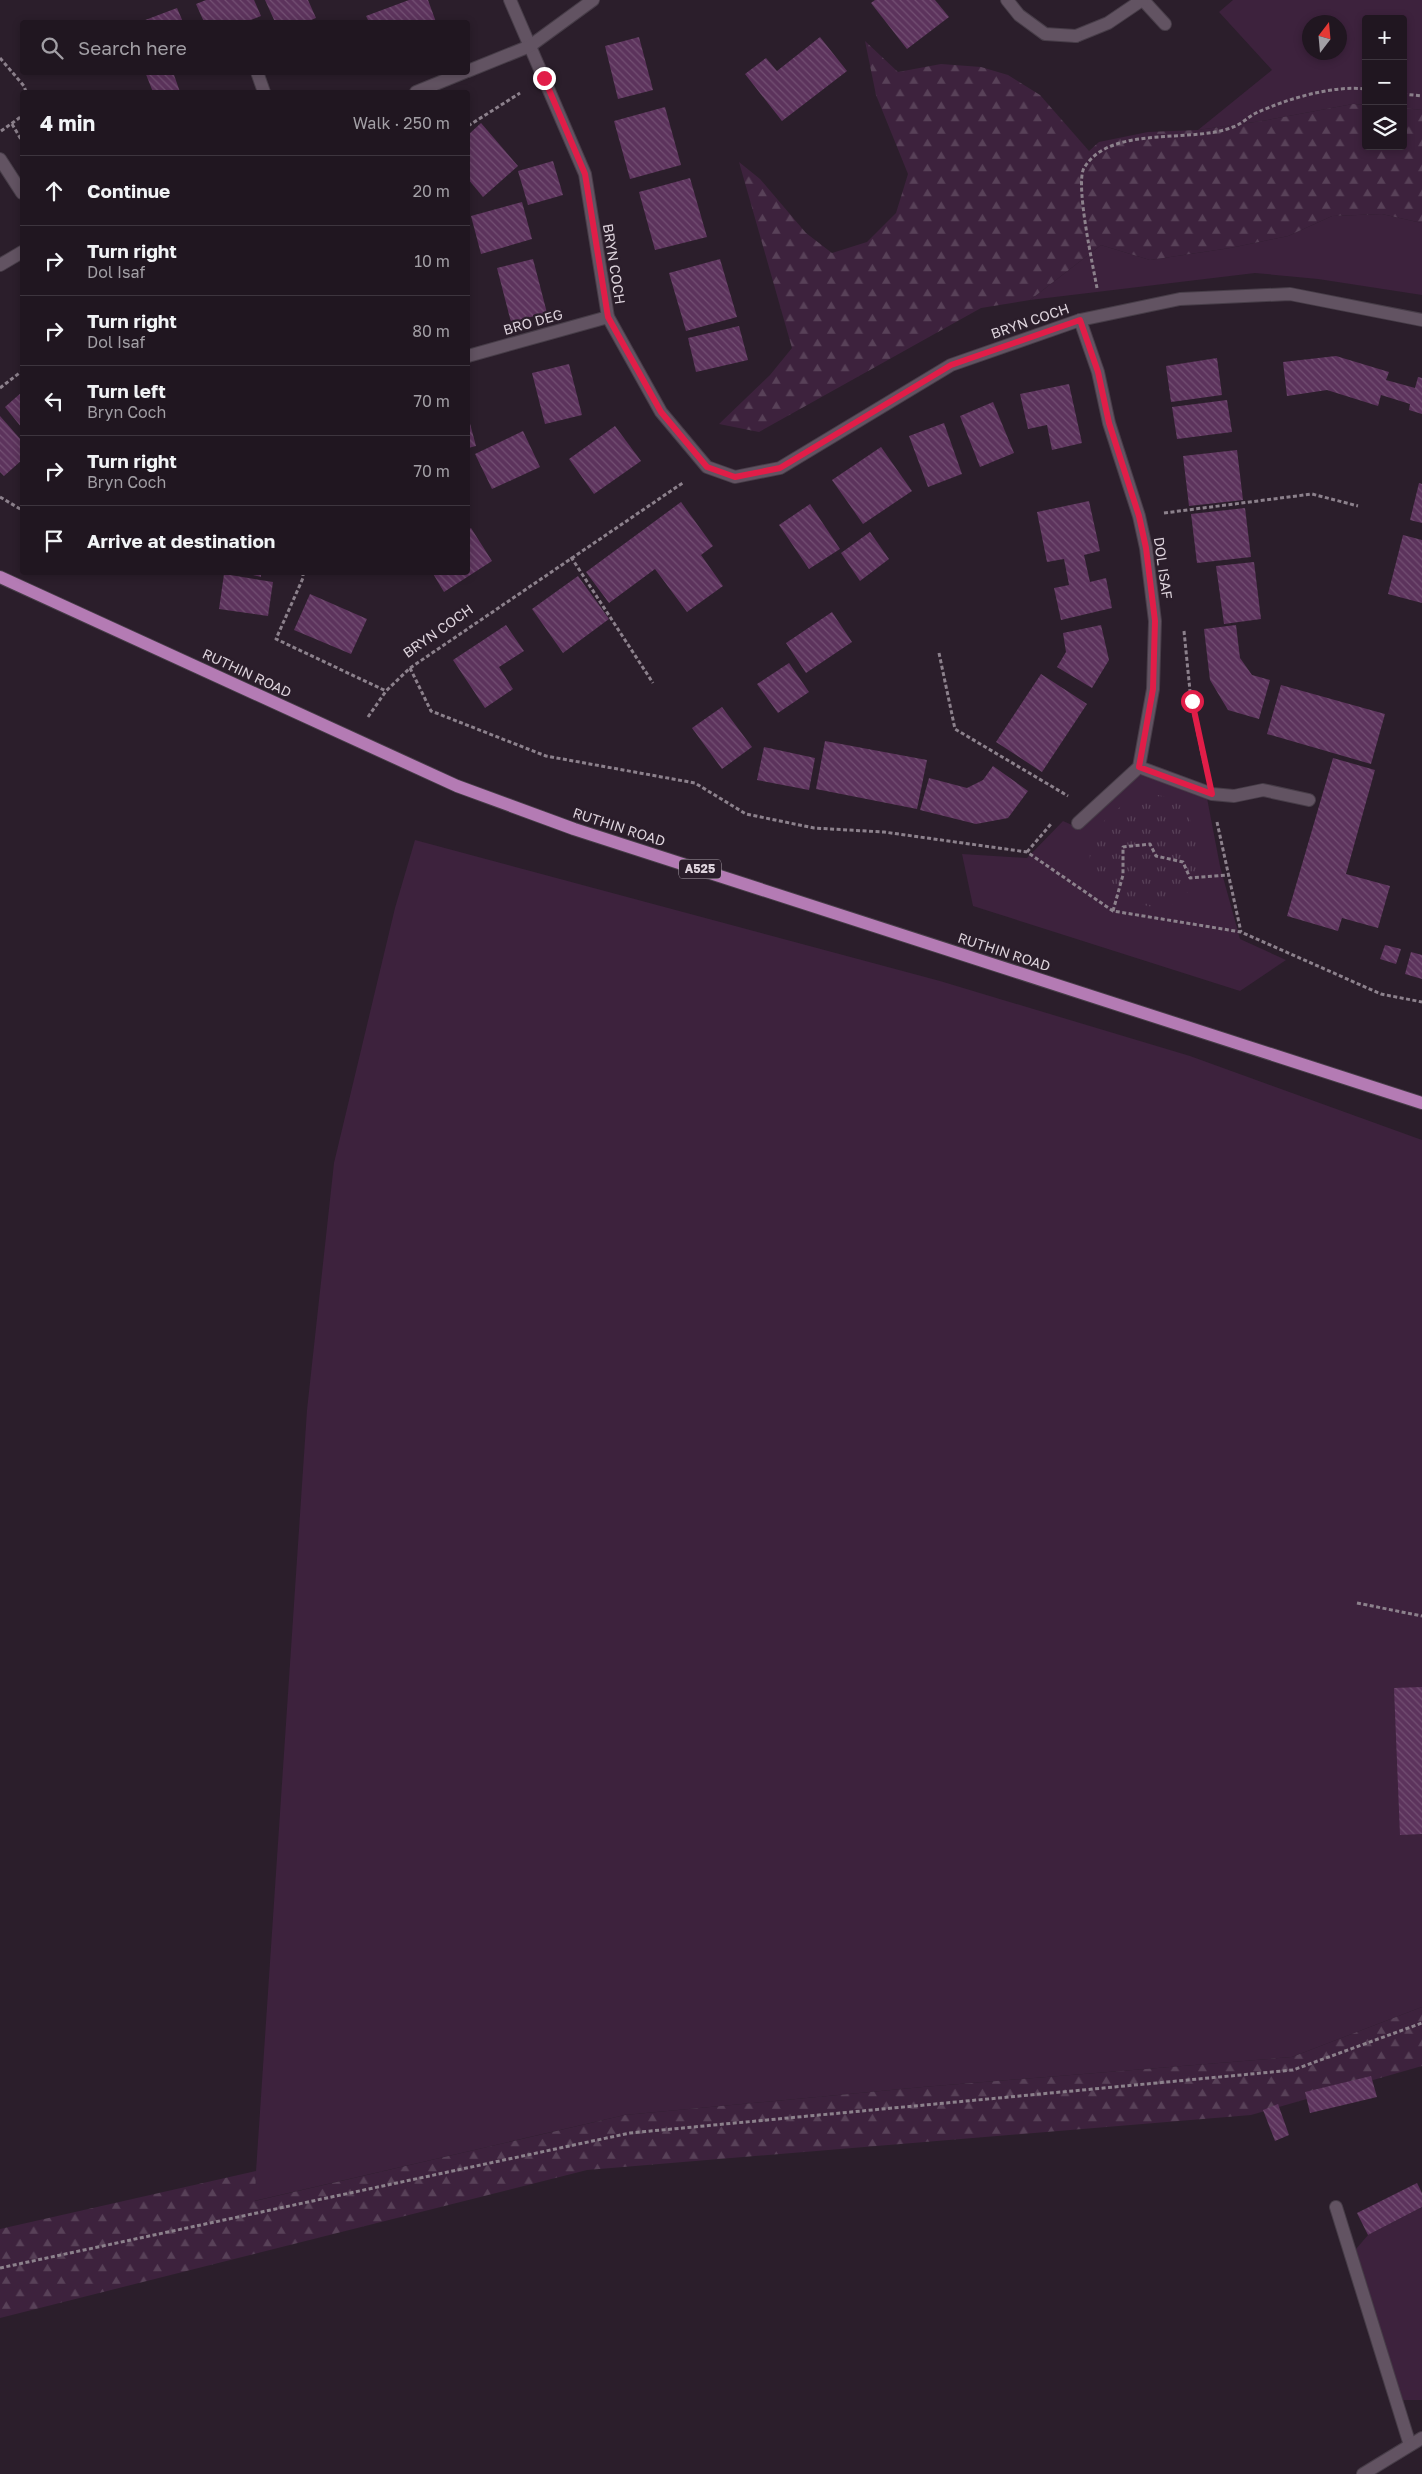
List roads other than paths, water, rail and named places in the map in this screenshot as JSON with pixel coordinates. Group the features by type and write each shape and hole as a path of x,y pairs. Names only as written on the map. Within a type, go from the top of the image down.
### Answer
{"main road":[{"name":"RUTHIN ROAD","path":"0,577 457,786 574,829 1422,1103"}],"street":[{"name":"BRYN COCH","path":"510,0 585,174 608,317 661,412 707,467 735,477 780,468 951,365 1080,320 1180,300 1290,294 1422,320"},
{"path":"470,70 530,46 593,0"},
{"path":"1007,0 1019,15 1045,34 1076,36 1108,23 1142,0 1165,24"},
{"path":"257,75 263,90"},
{"path":"421,90 458,75"},
{"path":"0,159 20,190"},
{"path":"0,265 20,253"},
{"name":"BRO DEG","path":"470,355 608,317"},
{"name":"DOL ISAF","path":"1080,320 1098,372 1109,423 1139,516 1146,548 1155,621 1153,689 1139,767"},
{"path":"1078,823 1139,767 1212,794 1234,796 1263,790 1309,800"},
{"path":"1336,2207 1410,2445"},
{"path":"1363,2474 1422,2438"}]}
